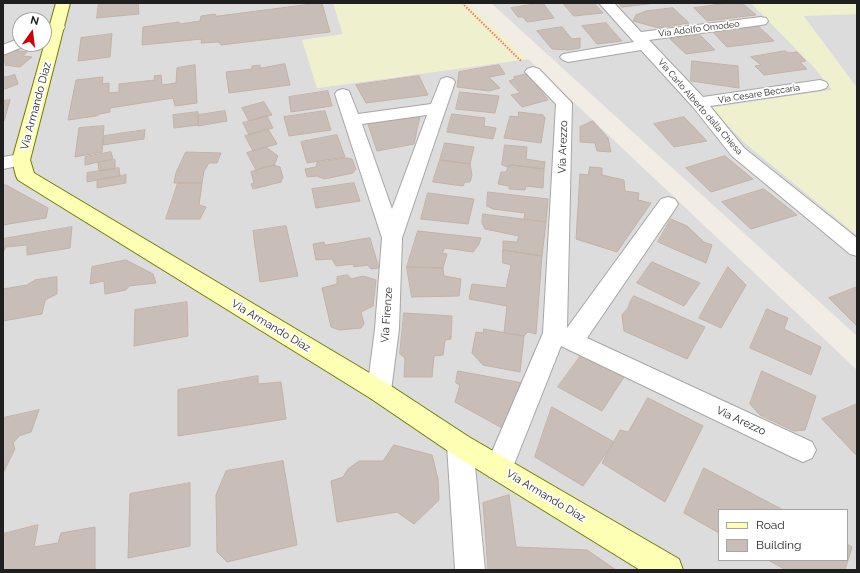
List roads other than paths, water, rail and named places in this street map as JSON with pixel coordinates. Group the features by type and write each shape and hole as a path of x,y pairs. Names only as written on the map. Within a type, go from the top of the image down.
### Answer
{"main road":[{"name":"Via Armando Diaz","path":"52,28 63,3"},
{"name":"Via Armando Diaz","path":"44,52 12,162 25,176 379,391 460,445 668,570"}],"street":[{"name":"Via Carlo Alberto dalla Chiesa","path":"606,3 699,103 738,152 857,249"},
{"name":"Via Adolfo Omodeo","path":"568,57 641,41 761,21"},
{"name":"Via Arezzo","path":"533,72 564,103 563,337"},
{"name":"Via Firenze","path":"379,391 387,329 392,238 447,82"},
{"name":"Via Cesare Beccaria","path":"699,103 820,85"},
{"name":"Via Firenze","path":"343,94 392,238"},
{"path":"352,120 438,108"},
{"name":"Via Arezzo","path":"499,468 563,337 668,204"},
{"name":"Via Arezzo","path":"563,337 803,450"},
{"path":"460,445 470,570"}]}
